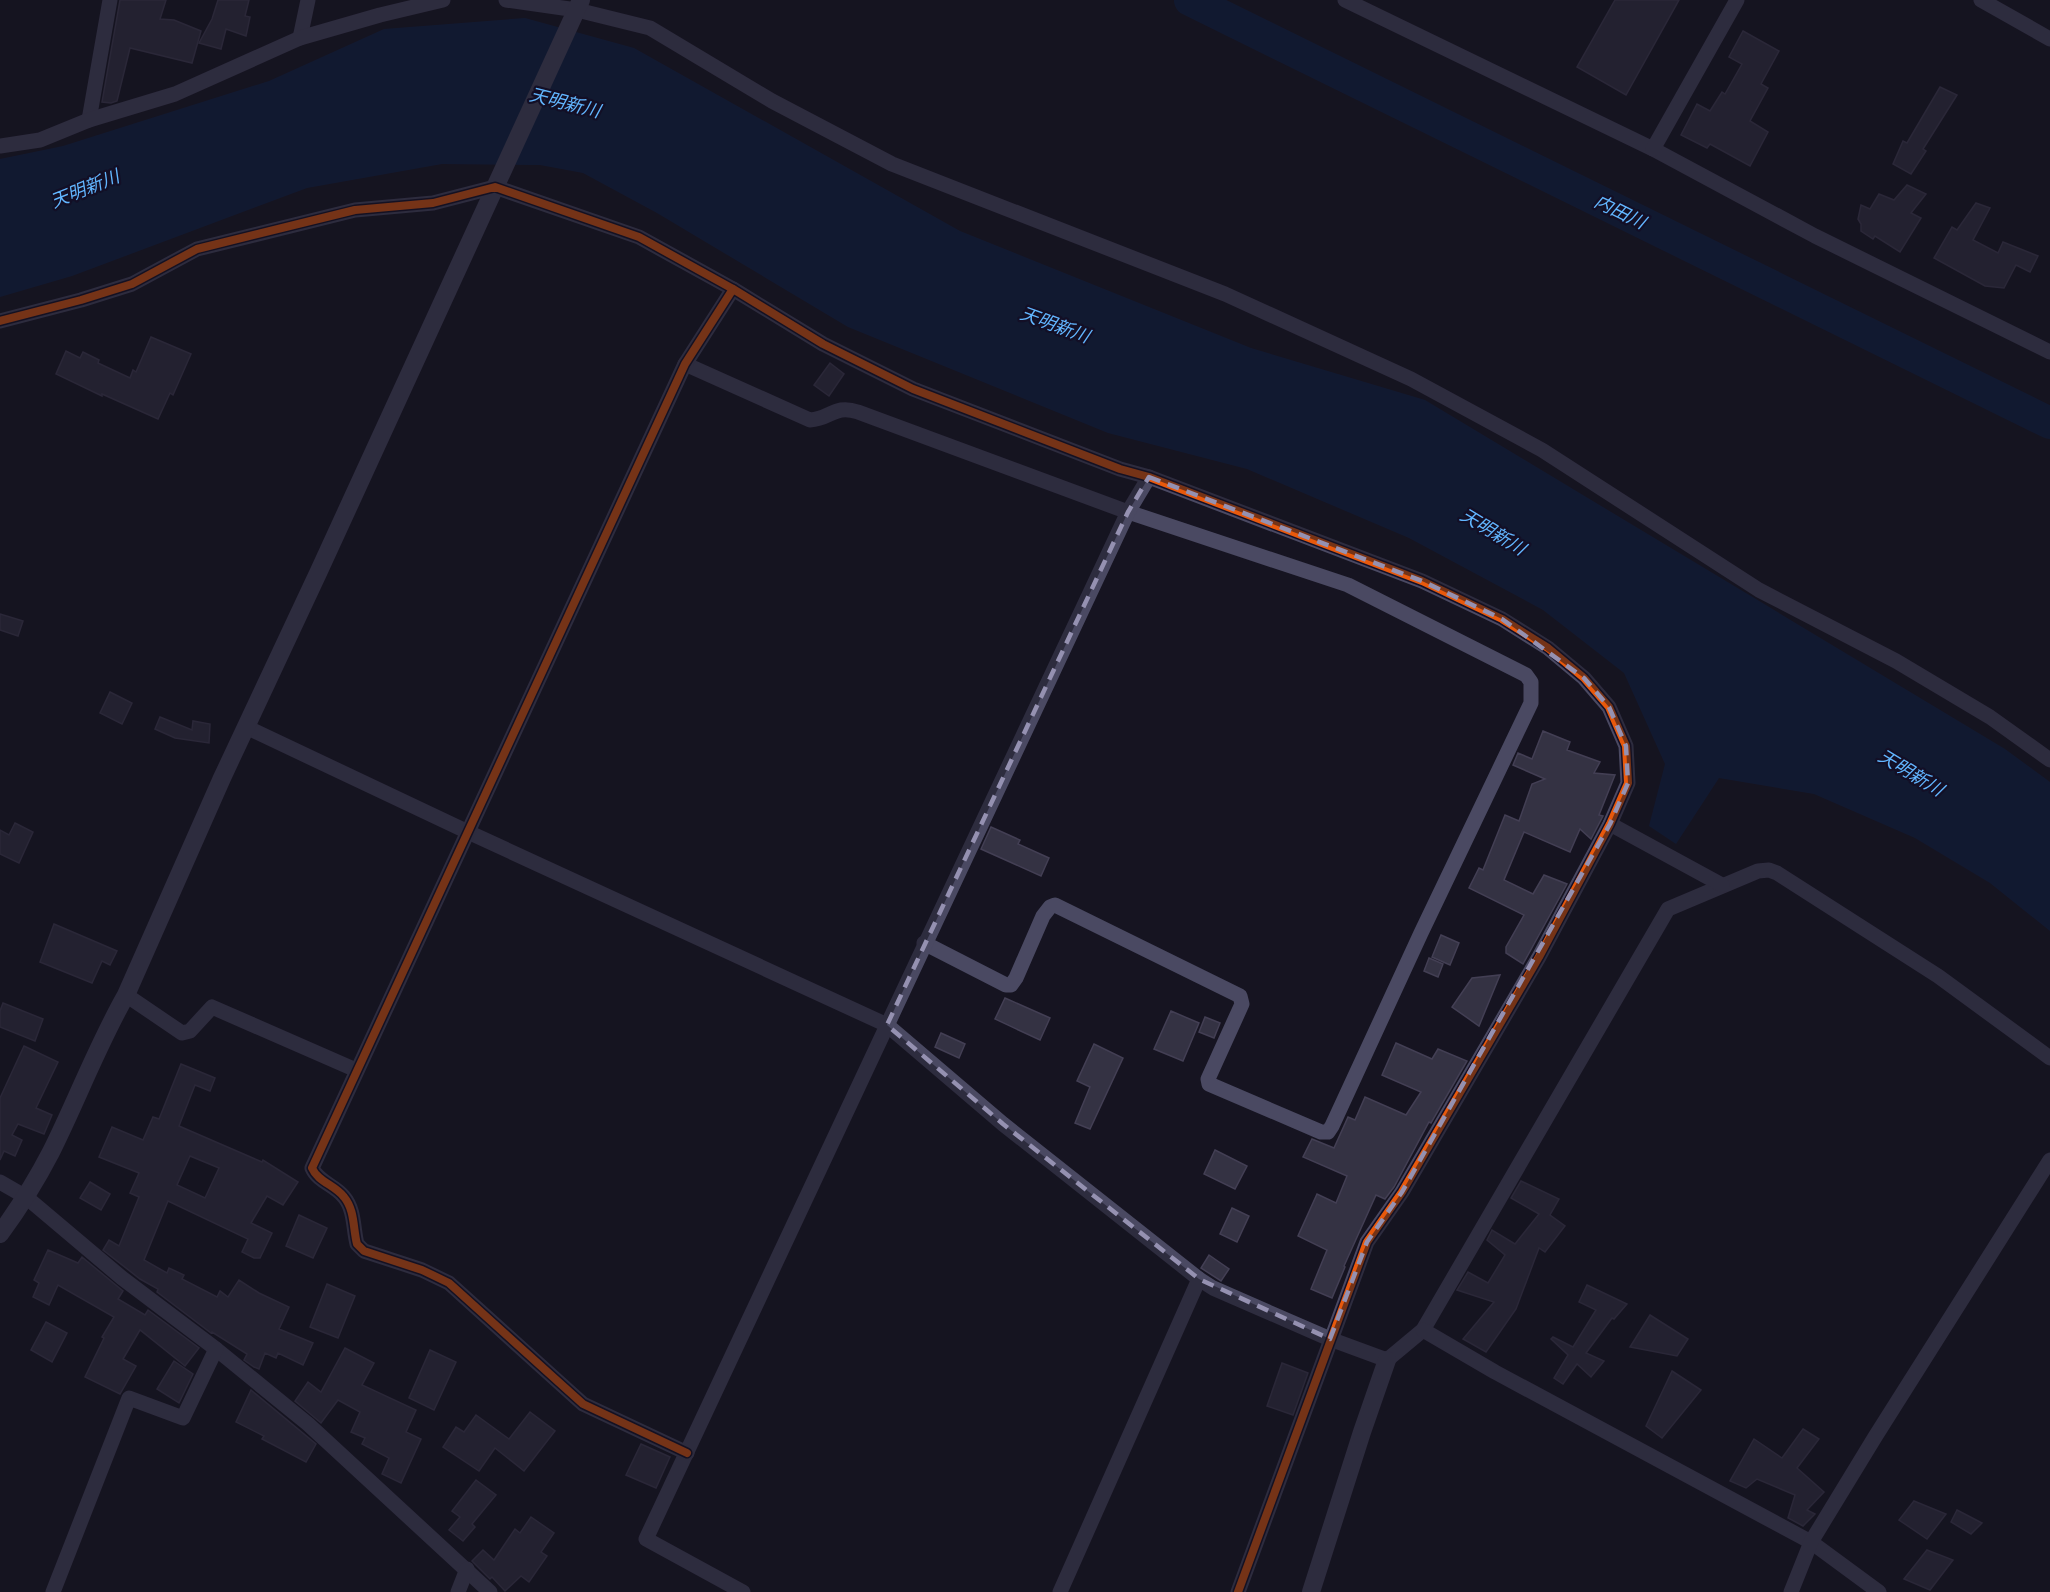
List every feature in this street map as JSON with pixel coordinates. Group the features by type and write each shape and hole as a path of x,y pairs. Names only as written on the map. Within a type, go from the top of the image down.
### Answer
{"street":[{"path":"89,120 110,0"},
{"path":"300,38 308,0"},
{"path":"0,146 40,140 89,120 175,94 300,38 443,0"},
{"path":"506,0 579,5 650,28 772,100 892,164 1225,294 1410,379 1542,450 1759,590 1896,661 1990,717 2050,760"},
{"path":"1344,0 1653,149 1815,236 2050,352"},
{"path":"1653,149 1737,0"},
{"path":"1981,0 2050,39"},
{"path":"0,1234 26,1197 59,1135 107,1029 126,995 142,953 579,5"},
{"path":"0,321 132,284 197,249 355,210 433,203 495,187 639,237 733,288 824,344 913,389 1422,582 1502,619 1548,648 1584,678 1609,707 1626,746 1628,783 1610,824 1539,957 1414,1172 1367,1242 1238,1592"},
{"path":"687,1453 583,1404 449,1283 422,1270 364,1251 357,1245 351,1210 344,1196 316,1176 312,1168 685,364 733,288"},
{"path":"685,364 810,420 816,420 838,409 848,409 1128,512 1348,585 1526,675 1531,682 1532,703 1328,1132 1321,1132 1209,1084 1208,1079 1242,1004 1240,996 1055,905 1050,907 1043,916 1011,985 1006,985 924,944"},
{"path":"743,1592 646,1539 1128,512 1149,477"},
{"path":"246,727 468,832 887,1024 1003,1125 1199,1279 1213,1288 1332,1340 1387,1360"},
{"path":"1610,824 1722,885"},
{"path":"1311,1592 1387,1360 1423,1330 1668,909 1758,872 1769,870 1777,873 1938,976 2050,1058"},
{"path":"126,995 182,1033 190,1031 212,1007 356,1070"},
{"path":"1791,1592 1811,1542 2050,1160"},
{"path":"0,1182 26,1197 122,1278 216,1349 308,1424 490,1592"},
{"path":"1060,1592 1199,1279"},
{"path":"1423,1330 1495,1372 1811,1542 1879,1592"},
{"path":"53,1592 129,1398 183,1418 216,1349"},
{"path":"458,1592 467,1569"}],"highlighted area":[{"path":"1149,477 1422,581 1502,619 1584,678 1609,707 1626,746 1628,783 1610,824 1402,1192 1367,1242 1330,1339 1199,1279 1003,1124 887,1025 1128,512"}],"water":[{"name":"天明新川","path":"525,18 634,48 960,231 1251,348 1425,400 2005,749 2050,782 2050,931 1990,883 1915,838 1814,794 1719,778 1676,844 1649,826 1665,764 1624,673 1543,610 1409,538 1247,469 1108,433 848,327 657,213 583,173 540,165 442,164 307,188 72,276 0,297 0,159 63,146 269,81 384,29"}],"building":[{"path":"120,0 166,0 160,19 174,20 201,31 192,63 130,48 117,101 102,102"},
{"path":"218,0 249,0 245,16 250,17 246,36 226,29 221,49 199,43 212,19"},
{"path":"1615,0 1679,0 1626,95 1577,67"},
{"path":"1743,31 1779,51 1761,84 1768,88 1750,121 1768,132 1750,166 1710,144 1707,148 1681,135 1697,104 1710,111 1722,92 1725,94 1742,64 1729,57"},
{"path":"1940,87 1957,95 1923,149 1926,151 1911,174 1893,164 1903,141 1907,143"},
{"path":"1907,185 1926,194 1911,213 1921,218 1900,252 1875,236 1873,239 1861,231 1858,219 1861,205 1870,209 1879,194 1894,200"},
{"path":"1976,203 1990,208 1973,240 1998,253 2003,242 2038,256 2030,272 2016,265 2004,288 1985,286 1934,258 1952,227 1957,230"},
{"path":"151,337 191,354 173,395 170,393 158,419 56,374 66,351 80,358 83,352 99,360 98,363 130,378 133,370 136,372"},
{"path":"830,363 844,374 829,396 814,385"},
{"path":"0,614 23,621 18,636 0,630"},
{"path":"110,692 132,703 122,724 100,713"},
{"path":"160,717 192,730 193,721 210,724 209,743 175,738 155,729"},
{"path":"1543,731 1570,742 1567,750 1600,762 1594,773 1615,775 1599,815 1603,816 1591,839 1580,829 1570,852 1524,832 1504,880 1533,894 1544,875 1567,884 1523,964 1506,953 1506,947 1524,915 1469,888 1479,868 1483,870 1505,815 1519,821 1532,784 1545,779 1513,765 1518,753 1532,759"},
{"path":"15,823 33,832 19,863 0,854 0,830 9,835"},
{"path":"991,827 1020,840 1018,844 1049,858 1041,876 981,849"},
{"path":"54,924 117,951 110,965 102,961 92,983 40,962"},
{"path":"1441,935 1459,943 1450,965 1432,957"},
{"path":"1429,958 1443,964 1438,977 1424,971"},
{"path":"1500,975 1479,1026 1452,1007 1472,978"},
{"path":"1005,998 1050,1018 1040,1040 995,1019"},
{"path":"3,1003 43,1019 35,1041 0,1027 0,1011"},
{"path":"1171,1011 1199,1023 1183,1061 1154,1049"},
{"path":"1205,1017 1220,1023 1214,1038 1199,1032"},
{"path":"941,1033 965,1044 959,1058 935,1047"},
{"path":"1396,1043 1432,1059 1438,1049 1467,1061 1431,1123 1429,1122 1394,1187 1385,1199 1376,1195 1332,1298 1311,1289 1327,1250 1298,1236 1317,1194 1336,1203 1347,1176 1303,1157 1312,1139 1334,1148 1348,1117 1355,1120 1365,1097 1406,1115 1421,1092 1382,1075"},
{"path":"1094,1044 1123,1058 1090,1129 1075,1123 1090,1087 1077,1081"},
{"path":"24,1046 58,1062 36,1108 52,1115 44,1134 18,1124 12,1135 22,1140 15,1156 4,1151 0,1160 0,1098"},
{"path":"181,1064 215,1078 210,1091 195,1085 179,1126 262,1162 263,1160 298,1182 283,1205 267,1196 251,1223 272,1233 260,1258 254,1258 242,1252 248,1239 168,1201 144,1260 167,1273 169,1268 184,1275 182,1279 217,1297 220,1291 228,1297 239,1280 259,1293 289,1307 279,1329 313,1343 303,1365 278,1353 276,1358 265,1353 259,1369 254,1367 244,1360 247,1354 211,1333 157,1292 158,1289 140,1279 103,1250 109,1240 119,1246 139,1197 130,1193 139,1173 99,1157 112,1127 143,1140 153,1117 159,1119","holes":["190,1156 219,1168 205,1198 177,1185"]},
{"path":"1215,1150 1247,1166 1235,1189 1204,1174"},
{"path":"1521,1181 1559,1199 1550,1215 1565,1226 1545,1252 1539,1248 1516,1309 1486,1352 1463,1339 1494,1302 1457,1290 1468,1272 1488,1283 1505,1255 1487,1240 1492,1230 1515,1244 1539,1214 1511,1198"},
{"path":"90,1182 110,1194 101,1210 80,1198"},
{"path":"1232,1208 1249,1216 1237,1242 1220,1234"},
{"path":"299,1215 327,1228 313,1258 286,1246"},
{"path":"48,1250 78,1263 82,1257 123,1291 118,1299 145,1315 148,1310 199,1348 185,1366 140,1330 123,1359 136,1366 120,1394 85,1377 104,1338 102,1337 114,1317 58,1285 49,1305 33,1297 39,1283 34,1280"},
{"path":"1209,1255 1229,1269 1221,1281 1201,1268"},
{"path":"327,1284 355,1296 338,1338 310,1327"},
{"path":"1587,1285 1627,1304 1614,1319 1612,1318 1586,1353 1604,1361 1591,1377 1577,1364 1563,1384 1554,1378 1568,1355 1551,1339 1553,1337 1573,1347 1596,1310 1579,1302"},
{"path":"1650,1315 1688,1339 1677,1356 1630,1347"},
{"path":"46,1322 67,1333 52,1362 31,1350"},
{"path":"345,1348 374,1363 362,1385 416,1410 406,1432 421,1439 401,1483 382,1474 389,1458 362,1444 365,1438 351,1432 360,1412 338,1400 321,1423 295,1401 308,1382 321,1392"},
{"path":"430,1350 456,1362 434,1410 409,1398"},
{"path":"174,1361 193,1374 179,1403 157,1389"},
{"path":"1282,1363 1308,1373 1293,1415 1267,1406"},
{"path":"1672,1371 1701,1390 1662,1438 1646,1426"},
{"path":"251,1390 316,1444 306,1462 262,1439 264,1436 236,1422"},
{"path":"530,1412 555,1431 524,1471 495,1448 479,1471 443,1447 456,1427 464,1432 476,1415 509,1439"},
{"path":"1803,1429 1819,1439 1797,1468 1824,1492 1807,1510 1815,1514 1803,1526 1788,1518 1795,1495 1757,1479 1746,1488 1730,1481 1754,1439 1782,1458"},
{"path":"641,1444 670,1457 656,1488 626,1475"},
{"path":"476,1480 496,1495 472,1524 475,1527 463,1541 449,1530 460,1517 452,1511"},
{"path":"1914,1501 1946,1514 1927,1539 1899,1520"},
{"path":"1957,1510 1982,1523 1971,1534 1951,1522"},
{"path":"531,1517 554,1533 541,1552 547,1556 529,1582 521,1576 505,1591 472,1561 483,1550 494,1560 515,1529 520,1533"},
{"path":"1927,1550 1953,1560 1930,1590 1904,1579"}],"waterway":[{"name":"内田川","path":"1190,0 2050,423"}],"cycle path":[{"path":"0,321 132,284 197,249 355,210 433,203 495,187 639,237 733,289 823,344 913,389 1422,581 1502,619 1548,648 1584,678 1609,707 1626,746 1628,783 1610,824 1539,957 1402,1192 1367,1242 1238,1592"},
{"path":"687,1453 583,1404 449,1283 422,1270 364,1251 357,1244 348,1202 318,1177 312,1168 685,364 733,289"}]}
